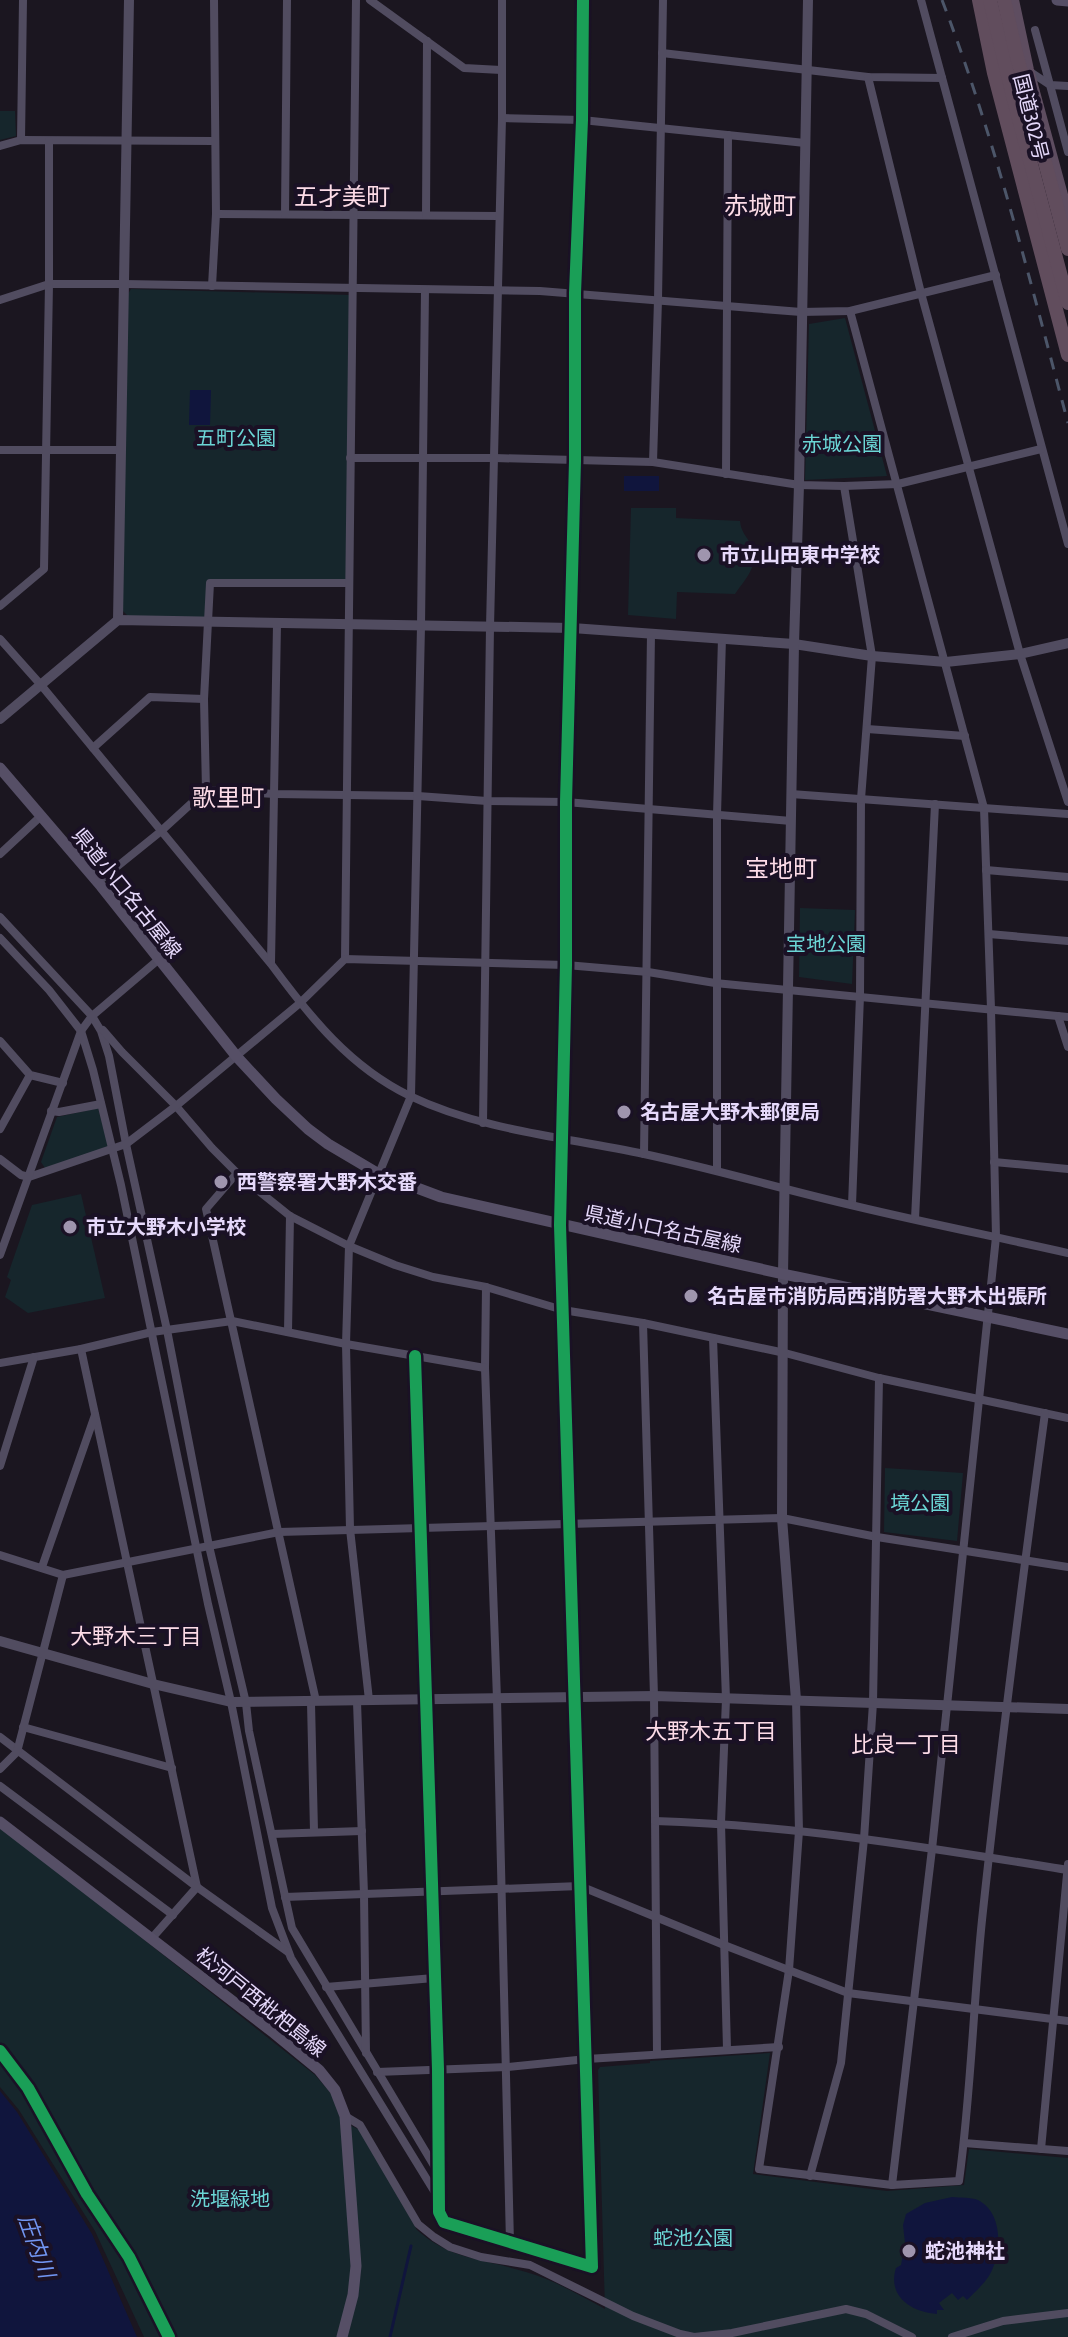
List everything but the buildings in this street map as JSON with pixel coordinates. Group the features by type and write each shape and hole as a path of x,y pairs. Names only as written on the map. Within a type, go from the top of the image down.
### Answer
{"highway":[{"path":"981,0 994,73 1068,355"},
{"name":"国道302号","path":"981,0 1068,335"},
{"path":"990,0 1068,303"},
{"path":"1004,0 1068,249"},
{"name":"国道302号","path":"1013,0 1028,70 1067,209"}],"main road":[{"path":"1057,0 1068,1"},
{"name":"県道小口名古屋線","path":"0,768 98,882 237,1057 276,1099 308,1129 377,1173 441,1197 560,1225 1068,1334"},
{"name":"松河戸西枇杷島線","path":"0,1822 319,2070 335,2090 345,2116 356,2266 353,2295 342,2337"}],"street":[{"path":"21,140 23,0"},
{"path":"118,620 129,0"},
{"path":"212,286 216,214 214,0"},
{"path":"285,214 287,0"},
{"path":"0,1159 21,1175 29,1177 126,1144 237,1057 345,959 356,0"},
{"path":"370,0 464,68 501,70"},
{"path":"483,1123 502,0"},
{"path":"415,1356 438,2069 439,2212 444,2222 592,2267 560,1225 575,461 575,293 583,0"},
{"path":"653,462 663,0"},
{"path":"808,0 783,1274 782,1518 796,1700 799,1831 789,1970 759,2169 892,2185 959,2181 989,1858 1045,1413"},
{"path":"921,0 1068,544"},
{"path":"1035,30 1068,152"},
{"path":"426,215 427,41"},
{"path":"662,53 868,77 942,78"},
{"path":"1028,70 1050,85 1068,86"},
{"path":"868,77 921,293 1020,654 1068,802"},
{"path":"502,118 660,126 805,143"},
{"path":"726,474 728,135"},
{"path":"0,146 21,140 214,141"},
{"path":"0,606 44,569 49,141"},
{"path":"216,214 499,216"},
{"path":"0,300 49,284 124,284 575,293 728,308 850,311 996,275"},
{"path":"369,1700 350,1529 346,1344 349,1246 411,1096 425,290"},
{"path":"850,311 984,808 991,1009 996,1237 932,1849 892,2185"},
{"path":"350,458 653,462 799,485 844,486 898,484 1041,449"},
{"path":"0,450 121,450"},
{"path":"844,486 872,656 861,799 860,996 852,1205"},
{"path":"206,790 204,699 210,583 348,583"},
{"path":"0,719 118,620 572,628 794,644 872,656 946,662 1020,654 1068,643"},
{"path":"271,964 277,624"},
{"path":"644,1154 651,633"},
{"path":"717,1170 715,983 722,638"},
{"path":"0,639 93,748 300,1003 340,1048 383,1080 411,1096 483,1123 717,1170 852,1205 1068,1253"},
{"path":"93,748 150,697 204,699"},
{"path":"867,729 965,736"},
{"path":"98,882 206,790 566,802 791,821"},
{"path":"791,794 1068,814"},
{"path":"915,1219 935,804"},
{"path":"0,854 41,816"},
{"path":"986,870 1068,877"},
{"path":"0,917 237,1173 290,1216 349,1246 433,1277 486,1287 563,1310 643,1323 785,1353 879,1378 1068,1418"},
{"path":"989,934 1068,941"},
{"path":"0,938 49,990 81,1031 113,1149 272,1908 289,1953 439,2199"},
{"path":"345,959 566,965 648,972 715,983 1063,1016 1068,1047"},
{"path":"0,1255 81,1031 92,1016 158,960"},
{"path":"92,1016 101,1031 109,1056 209,1546 246,1703 249,1731 292,1928 439,2174"},
{"path":"0,1041 30,1075 63,1083"},
{"path":"0,1129 30,1075"},
{"path":"51,1111 101,1104"},
{"path":"994,1162 1068,1169"},
{"path":"237,1173 206,1209 279,1532 313,1702 314,1831"},
{"path":"288,1332 290,1216"},
{"path":"486,1287 485,1368 497,1699 510,2243"},
{"path":"0,1363 81,1349 152,1332 232,1321 485,1368"},
{"path":"643,1323 654,1696 657,2054"},
{"path":"713,1338 726,1699 721,1823 727,2049"},
{"path":"81,1349 197,1887"},
{"path":"0,1466 34,1357"},
{"path":"810,2176 841,2063 864,1839 873,1703 879,1378"},
{"path":"42,1567 95,1414"},
{"path":"0,1555 63,1575 279,1532 782,1518 877,1537 1068,1567"},
{"path":"0,1769 17,1752 63,1575"},
{"path":"0,1641 153,1684 246,1703 654,1696 1068,1709"},
{"path":"357,1702 366,2054"},
{"path":"23,1727 172,1768"},
{"path":"0,1737 289,1953"},
{"path":"0,1786 173,1915"},
{"path":"655,1821 721,1823 799,1831 1068,1868 1041,2149"},
{"path":"272,1834 362,1831"},
{"path":"285,1897 580,1886 848,1993 1068,2021"},
{"path":"152,1938 197,1887"},
{"path":"326,1987 434,1978"},
{"path":"377,2072 507,2067 779,2047"},
{"path":"345,2116 360,2125 418,2224 450,2247 481,2257 530,2265 633,2316 694,2337 732,2333 846,2309 866,2314 912,2337"},
{"path":"964,2143 1068,2151"},
{"path":"952,2337 1003,2321 1068,2313"}],"green space":[{"path":"0,111 15,111 16,136 0,140"},
{"name":"五町公園","path":"131,289 350,295 346,581 208,581 204,617 129,617 121,609 128,294"},
{"name":"赤城公園","path":"845,318 887,476 805,480 809,324"},
{"path":"631,508 676,508 676,518 740,521 754,559 735,594 677,592 676,619 628,615"},
{"name":"宝地公園","path":"800,908 855,910 852,984 799,977"},
{"path":"98,1108 109,1148 45,1168 41,1162 57,1117"},
{"path":"81,1194 105,1298 28,1313 5,1297 11,1280 7,1277 32,1205"},
{"name":"境公園","path":"885,1468 963,1473 957,1541 884,1532"},
{"name":"洗堰緑地","path":"0,1826 315,2075 336,2099 343,2122 360,2130 417,2230 442,2247 536,2275 605,2309 598,2070 600,2067 650,2061 770,2053 753,2174 887,2191 964,2185 969,2149 1068,2158 1068,2337 144,2337 95,2231 19,2110 0,2087"}],"water":[{"path":"190,390 211,390 210,425 189,425"},
{"path":"624,476 659,476 659,491 624,491"},
{"name":"庄内川","path":"0,2091 17,2112 92,2234 137,2337 0,2337"},
{"path":"952,2197 978,2200 993,2214 998,2235 996,2257 989,2276 967,2300 963,2296 958,2300 952,2293 939,2303 944,2310 937,2310 937,2314 927,2313 903,2301 895,2287 896,2268 901,2265 905,2243 903,2225 906,2214 925,2203"}],"waterway":[{"path":"390,2337 411,2246"}],"railway":[{"path":"942,0 995,157 1068,423"}],"cycle path":[{"path":"415,1356 438,2069 439,2212 444,2222 592,2267 560,1225 575,461 575,293 583,0"},
{"path":"0,2051 28,2088 87,2194 129,2257 169,2337"}],"place":[{"name":"市立山田東中学校","path":"704,555"},
{"name":"名古屋大野木郵便局","path":"624,1112"},
{"name":"西警察署大野木交番","path":"221,1182"},
{"name":"市立大野木小学校","path":"70,1227"},
{"name":"名古屋市消防局西消防署大野木出張所","path":"691,1296"},
{"name":"蛇池神社","path":"909,2251"}],"district":[{"name":"五才美町","path":"342,197"},
{"name":"赤城町","path":"760,206"},
{"name":"歌里町","path":"228,798"},
{"name":"宝地町","path":"781,869"},
{"name":"大野木三丁目","path":"136,1636"},
{"name":"大野木五丁目","path":"711,1731"},
{"name":"比良一丁目","path":"906,1744"}],"park label":[{"name":"蛇池公園","path":"693,2238"}]}
